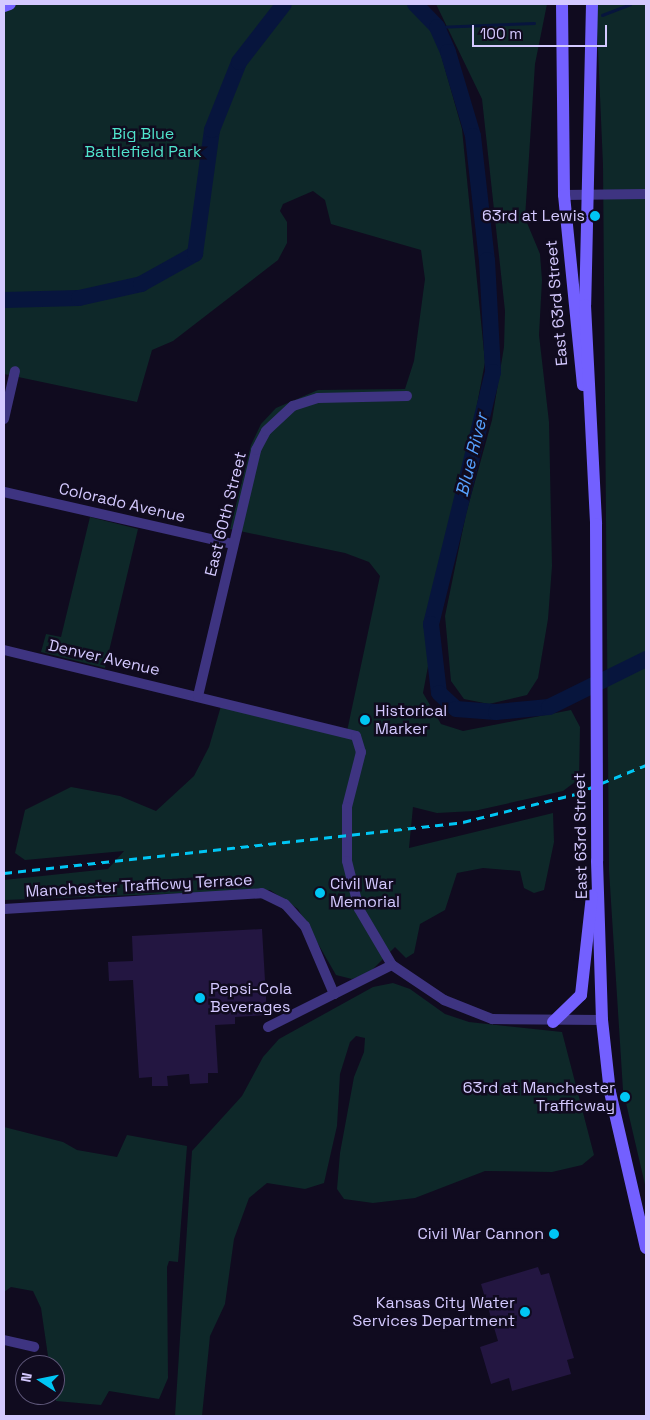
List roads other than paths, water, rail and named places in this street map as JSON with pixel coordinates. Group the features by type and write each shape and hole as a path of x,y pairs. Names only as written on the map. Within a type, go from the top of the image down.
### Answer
{"main road":[{"path":"4,6 10,4"},
{"name":"East 63rd Street","path":"562,4 564,195 577,358 591,419"},
{"name":"East 63rd Street","path":"592,4 585,305 596,524 597,861 602,1020 610,1092 646,1248"},
{"path":"553,1022 581,995 597,861"}],"street":[{"path":"564,195 646,194"},
{"path":"4,414 15,371"},
{"name":"East 60th Street","path":"198,696 256,450 280,415 318,398 407,396"},
{"name":"Colorado Avenue","path":"4,492 234,544"},
{"name":"Denver Avenue","path":"4,650 356,736 361,752 347,807 347,861 363,918 392,965"},
{"name":"Manchester Trafficwy Terrace","path":"4,909 262,894 285,904 305,926 334,994"},
{"path":"268,1027 392,965 444,1000 473,1014 512,1023 602,1020"},
{"path":"4,1340 34,1348"}],"waterway":[{"name":"Blue River","path":"4,300 79,298 141,284 195,254 212,130 239,62 284,4"},
{"name":"Blue River","path":"415,4 437,27 448,52 473,136 487,260 493,372 431,624 439,693 456,709 496,712 549,707 646,659"},
{"path":"602,15 630,4"},
{"path":"437,27 534,23"}],"railway":[{"path":"4,873 463,822 575,794 646,765"}],"place":[{"name":"63rd at Lewis","path":"595,216"},
{"name":"Historical Marker","path":"365,720"},
{"name":"Civil War Memorial","path":"320,893"},
{"name":"Pepsi-Cola Beverages","path":"200,998"},
{"name":"63rd at Manchester Trafficway","path":"625,1097"},
{"name":"Civil War Cannon","path":"554,1234"},
{"name":"Kansas City Water Services Department","path":"525,1312"}],"park label":[{"name":"Big Blue Battlefield Park","path":"143,143"}]}
